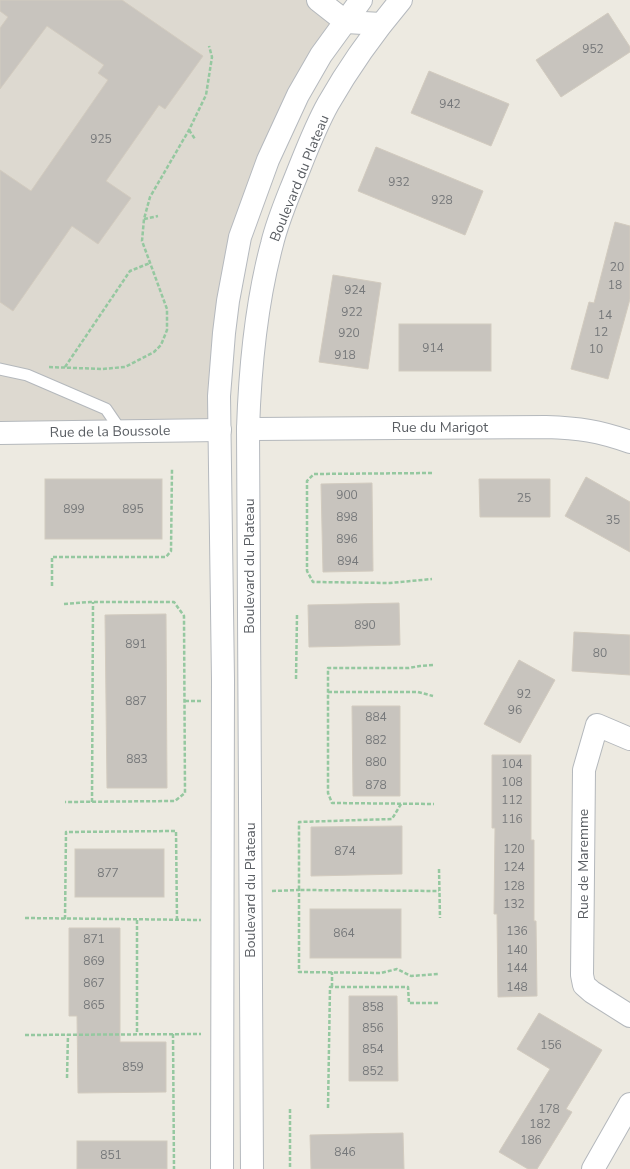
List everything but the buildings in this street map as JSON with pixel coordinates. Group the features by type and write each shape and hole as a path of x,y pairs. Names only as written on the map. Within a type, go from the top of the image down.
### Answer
{"main road":[{"path":"318,0 346,22 381,24"},
{"path":"361,0 381,24"},
{"name":"Boulevard du Plateau","path":"222,1169 223,680 219,396 224,333 240,237 268,160 298,95 321,55 361,0"},
{"name":"Boulevard du Plateau","path":"252,1169 248,429 249,398 259,308 264,274 272,243 283,210 309,144 328,104 352,66 381,24 401,0"},
{"name":"Rue du Marigot","path":"220,430 546,426 590,430 608,434 630,442"},
{"name":"Rue de la Boussole","path":"0,433 121,430 220,430"},
{"name":"Rue de Maremme","path":"630,739 597,725 584,770 582,961 584,985 592,992 630,1016"},
{"path":"593,1169 630,1104"}],"lane":[{"path":"0,370 32,377 106,409 121,430"}],"path":[{"path":"32,377 44,366 102,369 125,367 154,352 161,345 167,330 167,309 142,241 144,219 150,197 189,130 206,95 212,57 209,46"},
{"path":"189,130 195,139"},
{"path":"144,219 158,216"},
{"path":"65,368 130,271 150,263"},
{"path":"52,586 52,557 166,557 171,551 172,469"},
{"path":"432,473 314,474 307,481 307,571 313,582 390,583 432,578"},
{"path":"92,802 93,602"},
{"path":"64,604 93,602 174,602 184,616 185,701 185,793 175,801 64,802"},
{"path":"296,679 297,615"},
{"path":"433,666 408,668 328,668 328,793 332,803 434,804"},
{"path":"328,692 418,692 433,696"},
{"path":"185,701 201,701"},
{"path":"401,804 392,819 299,822 299,972 381,973 397,969 411,976 438,974"},
{"path":"65,919 66,832 176,831 177,920"},
{"path":"439,869 440,918"},
{"path":"268,891 439,891"},
{"path":"25,918 201,920"},
{"path":"137,920 137,1034"},
{"path":"328,1108 330,987 332,987 332,972"},
{"path":"332,987 408,987 408,1003 438,1003"},
{"path":"67,1078 68,1034"},
{"path":"173,1034 174,1169"},
{"path":"25,1035 201,1034"},
{"path":"290,1109 290,1169"}],"shaded area":[{"path":"0,0 318,0 346,22 252,201 220,430 0,433"}]}
